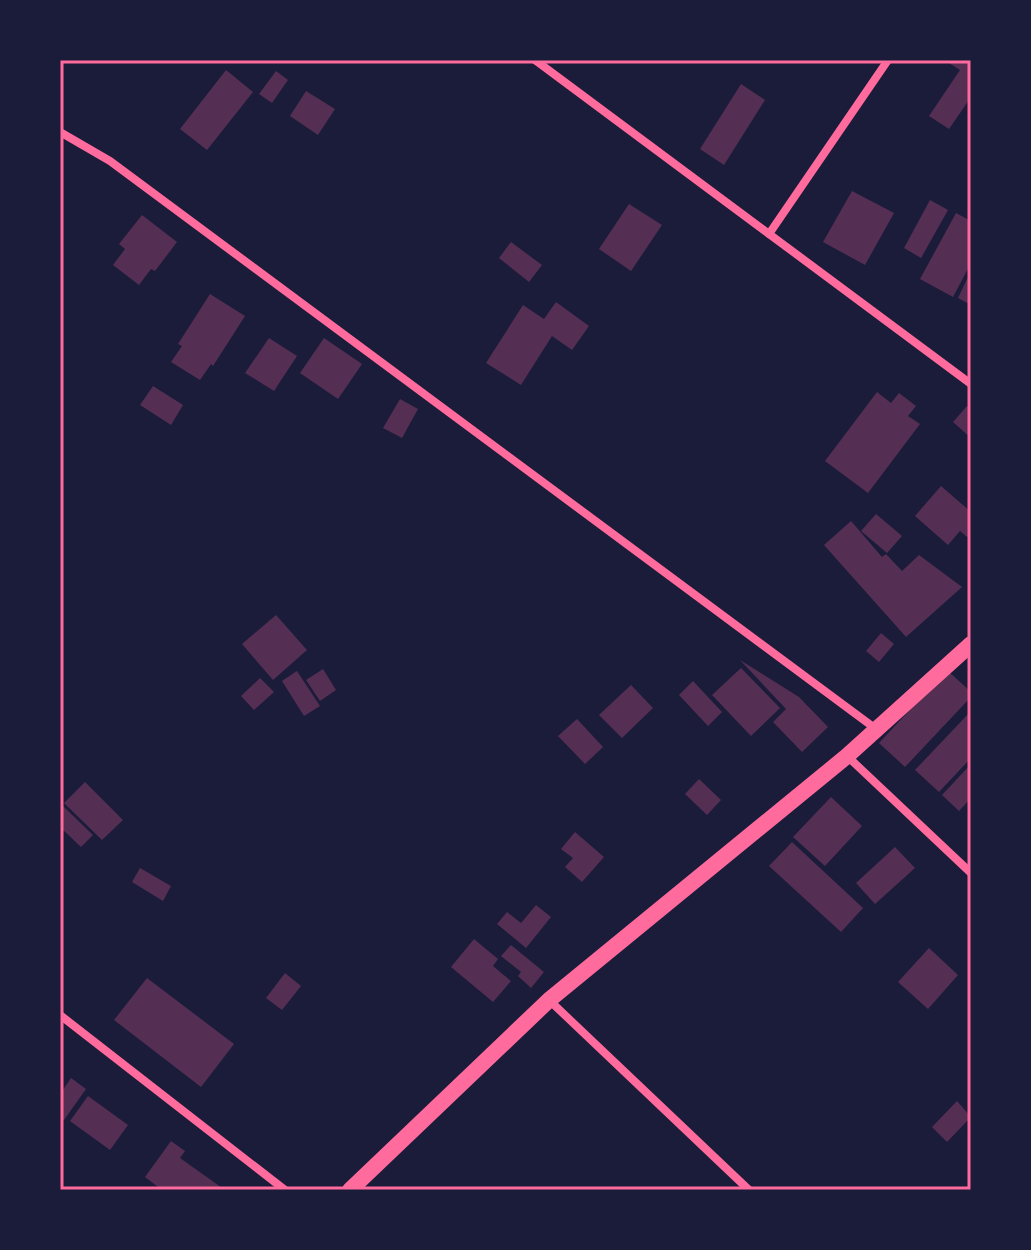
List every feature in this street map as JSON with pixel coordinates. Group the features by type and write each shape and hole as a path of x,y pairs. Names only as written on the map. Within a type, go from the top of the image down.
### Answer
{"main road":[{"path":"350,1190 549,1000 847,756 971,644"}],"street":[{"path":"535,60 971,384"},
{"path":"769,234 888,60"},
{"path":"60,132 110,161 876,729"},
{"path":"847,756 971,873"},
{"path":"549,1000 749,1190"},
{"path":"60,1015 285,1190"}],"building":[{"path":"944,60 971,60 971,97 949,129 929,116 960,70"},
{"path":"226,70 253,92 207,150 180,129"},
{"path":"276,71 288,80 272,103 259,94"},
{"path":"741,84 765,100 724,165 700,149"},
{"path":"306,91 335,109 318,135 290,116"},
{"path":"852,191 894,213 865,265 823,242"},
{"path":"930,200 948,210 921,258 904,248"},
{"path":"629,204 662,225 631,271 599,249"},
{"path":"956,213 971,221 971,263 953,297 920,279"},
{"path":"142,215 177,242 155,271 151,269 139,285 113,265 125,249 119,244"},
{"path":"511,242 542,265 529,282 499,258"},
{"path":"968,277 971,278 971,305 958,298"},
{"path":"210,294 245,316 213,366 211,364 200,380 171,362 182,346 178,344"},
{"path":"556,302 589,326 572,350 552,336 521,385 486,363 523,305 544,319"},
{"path":"269,338 297,356 274,391 245,373"},
{"path":"324,338 362,364 338,399 300,373"},
{"path":"153,386 183,405 171,425 140,405"},
{"path":"877,392 891,403 899,393 916,406 908,416 920,424 868,493 825,461"},
{"path":"400,399 418,409 402,438 383,428"},
{"path":"967,406 971,409 971,438 953,422"},
{"path":"941,486 971,512 971,532 967,537 960,531 948,545 915,516"},
{"path":"876,514 902,536 887,553 861,531"},
{"path":"851,521 882,557 886,554 902,571 919,555 962,587 906,637 824,545"},
{"path":"276,615 307,650 273,680 242,644"},
{"path":"881,633 894,644 879,662 866,651"},
{"path":"740,660 799,697 828,727 802,752 773,722 786,709"},
{"path":"741,668 780,708 751,736 712,695"},
{"path":"323,669 336,690 320,701 306,680"},
{"path":"947,670 971,692 971,697 905,767 879,743"},
{"path":"297,671 320,706 304,716 282,681"},
{"path":"260,678 274,692 254,710 241,696"},
{"path":"693,681 722,712 708,726 679,695"},
{"path":"631,685 653,708 622,738 599,715"},
{"path":"971,711 971,758 939,792 915,770"},
{"path":"577,719 603,747 585,764 558,736"},
{"path":"971,764 971,798 959,811 942,795"},
{"path":"699,779 721,800 707,815 685,794"},
{"path":"85,782 123,820 102,840 64,803"},
{"path":"831,797 862,826 825,866 793,837"},
{"path":"63,806 93,835 81,847 60,827 60,810"},
{"path":"575,832 604,857 582,882 565,867 573,858 561,849"},
{"path":"792,842 863,908 841,932 769,866"},
{"path":"895,847 915,868 875,904 856,883"},
{"path":"140,868 171,886 163,901 132,882"},
{"path":"536,905 551,917 526,948 497,924 507,912 521,923"},
{"path":"474,939 498,959 493,966 511,981 493,1002 451,967"},
{"path":"511,945 544,972 531,988 518,976 521,972 501,956"},
{"path":"929,948 958,975 928,1009 898,982"},
{"path":"285,973 301,986 282,1010 266,998"},
{"path":"147,978 234,1044 201,1087 114,1020"},
{"path":"71,1078 86,1089 64,1120 60,1117 60,1094"},
{"path":"88,1096 128,1125 110,1150 70,1121"},
{"path":"957,1101 971,1117 947,1142 932,1127"},
{"path":"171,1141 185,1151 180,1158 225,1190 162,1190 145,1177"}]}
